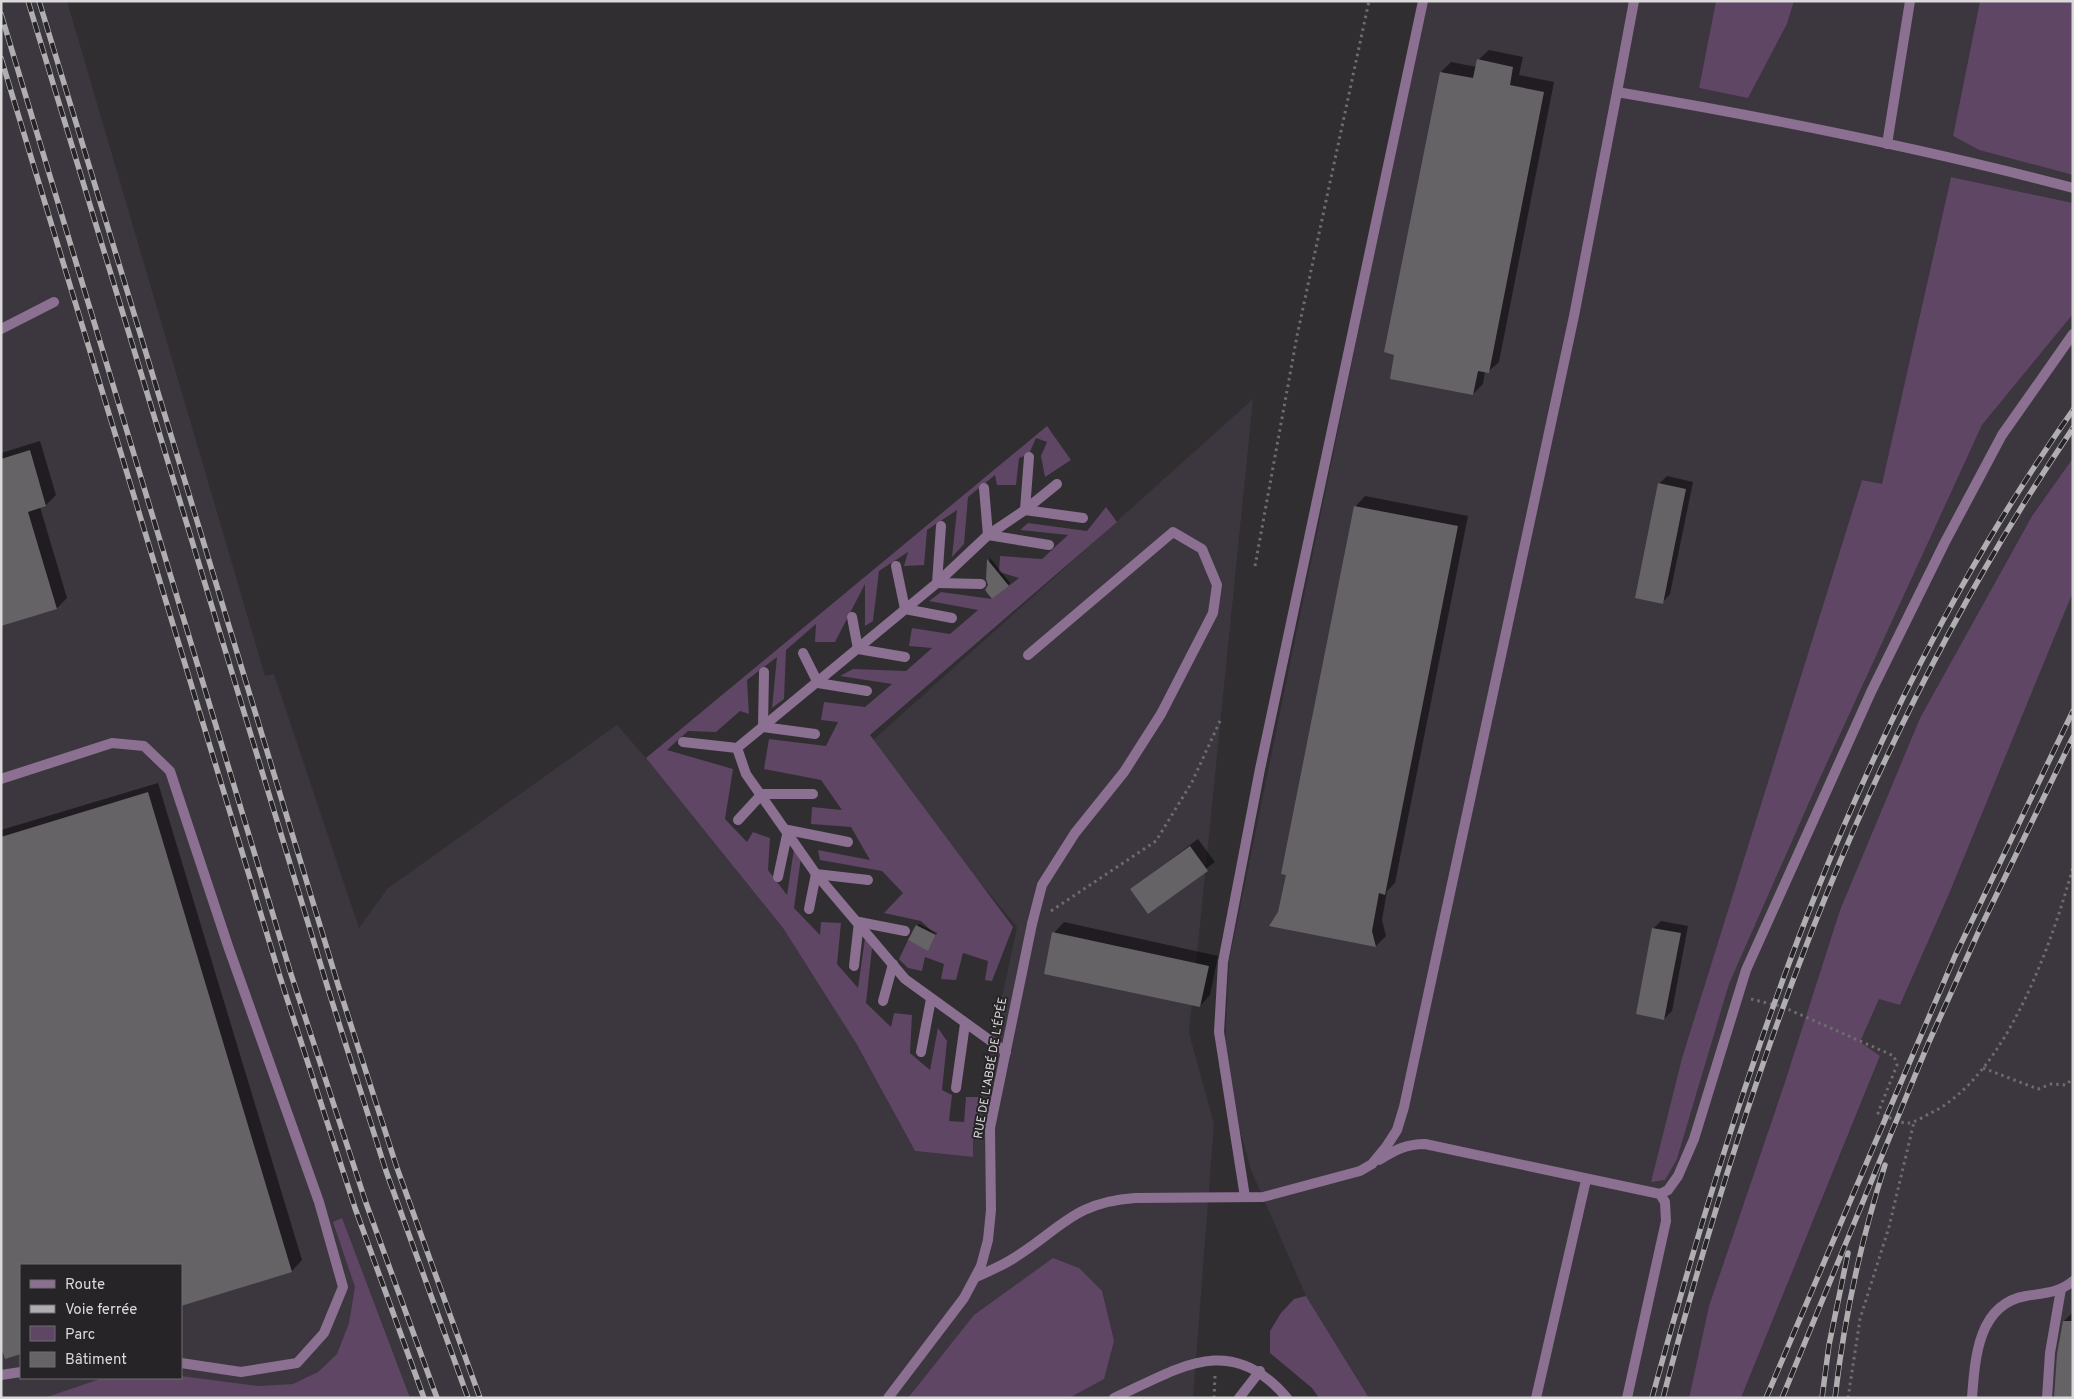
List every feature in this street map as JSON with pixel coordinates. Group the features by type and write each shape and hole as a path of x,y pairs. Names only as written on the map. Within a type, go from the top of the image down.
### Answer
{"street":[{"path":"1245,1197 1219,1032 1223,962 1260,770 1423,1"},
{"path":"1372,1164 1397,1130 1404,1107 1572,325 1634,1"},
{"path":"1887,144 1910,1"},
{"path":"1617,92 1715,109 1976,162 2073,188"},
{"path":"1,328 54,302"},
{"path":"976,1277 1014,1258 1067,1219 1097,1204 1135,1198 1245,1197 1281,1193 1360,1171 1400,1147 1411,1144 1425,1144 1586,1180 1660,1194 1668,1190 1678,1176 1694,1139 1746,970 1871,692 1945,542 2002,435 2073,334"},
{"path":"1025,510 1029,457"},
{"path":"683,742 737,748 937,583 988,535 1025,510 1056,484"},
{"path":"984,488 988,535"},
{"path":"1025,510 1083,518"},
{"path":"937,583 941,526"},
{"name":"RUE DE L'ABBÉ DE L'ÉPÉE","path":"888,1398 964,1298 976,1277 984,1254 990,1224 990,1128 1032,924 1042,885 1076,833 1124,772 1161,714 1213,613 1217,585 1202,549 1173,532 1028,655"},
{"path":"988,535 1049,545"},
{"path":"896,566 905,610"},
{"path":"937,583 981,584"},
{"path":"905,610 952,618"},
{"path":"852,617 858,649"},
{"path":"858,649 905,657"},
{"path":"803,653 818,683"},
{"path":"763,727 764,672"},
{"path":"818,683 867,691"},
{"path":"763,727 815,734"},
{"path":"1,779 112,743 144,746 170,771 228,946 319,1202 342,1287 324,1332 298,1363 241,1372 182,1363"},
{"path":"737,748 746,774 788,830 816,874 859,922 905,979 1006,1052"},
{"path":"738,820 762,794 812,794"},
{"path":"788,830 848,842"},
{"path":"778,877 788,830"},
{"path":"816,874 868,880"},
{"path":"809,909 816,874"},
{"path":"859,922 905,931"},
{"path":"854,966 859,922"},
{"path":"883,1001 893,964"},
{"path":"921,1052 931,999"},
{"path":"956,1088 966,1024"},
{"path":"1536,1398 1586,1180"},
{"path":"1627,1398 1666,1221 1665,1202 1660,1194"},
{"path":"1972,1398 1979,1343 1985,1327 1995,1310 2017,1297 2061,1289 2073,1281"},
{"path":"2047,1398 2051,1344 2061,1289"},
{"path":"1114,1398 1183,1367 1216,1360 1234,1360 1260,1371 1287,1398"},
{"path":"1240,1398 1260,1371"},
{"path":"1,1375 20,1372"}],"path":[{"path":"1256,566 1297,336 1370,1"},
{"path":"1032,924 1156,841 1192,782 1220,721"},
{"path":"1737,999 1760,1000 1772,1003 1886,1050 1894,1056 1897,1065 1878,1113 1905,1123 1914,1122 1946,1106 1984,1068 2016,1014 2037,973 2073,867"},
{"path":"1984,1068 2038,1089 2051,1084 2066,1084 2073,1078"},
{"path":"1848,1398 1860,1319 1889,1227 1914,1122"},
{"path":"1214,1398 1216,1360"}],"shaded area":[{"path":"1,1 67,1 265,676 274,674 359,928 388,888 617,725 646,758 783,928 855,1041 915,1151 973,1157 973,1133 1017,927 929,821 872,741 1253,399 1189,1033 1214,1124 1193,1398 1,1398"},
{"path":"1426,1 1716,1 1699,88 1748,97 1787,24 1794,1 1980,1 1953,136 1979,150 2073,175 2073,203 1951,177 1882,485 1862,480 1682,1058 1651,1182 1677,1159 1729,984 1815,789 1982,425 2073,314 2073,458 2032,516 1920,718 1840,910 1784,1085 1709,1306 1689,1398 1369,1398 1306,1296 1251,1170 1239,1128 1225,1046 1229,961"},
{"path":"2073,592 2073,1398 1741,1398 1880,1057 1860,1042 1879,998 1900,1005 1949,894"}],"green space":[{"path":"1716,1 1794,1 1787,24 1748,98 1699,88"},
{"path":"1980,1 2073,1 2073,175 1979,150 1953,136"},
{"path":"1951,177 2073,203 2073,314 1982,425 1815,789 1729,984 1677,1159 1665,1180 1651,1182 1682,1058 1862,480 1882,484"},
{"path":"1047,426 1071,460 1045,477 1041,456 1047,442 1036,438 1029,454 1019,458 1016,485 997,485 995,475 968,497 964,544 952,557 957,510 927,530 924,565 904,566 908,552 879,571 873,621 865,626 865,584 835,642 815,642 816,624 786,650 784,699 772,708 777,657 747,680 749,714 740,711 716,732 688,731 667,750 733,769 725,819 747,842 753,832 770,838 768,870 787,895 794,849 801,858 794,908 820,935 821,922 841,923 837,964 858,988 865,938 872,948 866,1003 891,1027 894,1013 912,1015 910,1053 930,1070 938,1028 947,1041 942,1090 952,1095 949,1121 964,1122 966,1097 980,1097 973,1133 973,1157 915,1151 856,1043 783,928 646,758"},
{"path":"2073,458 2073,592 1949,894 1900,1005 1879,999 1860,1042 1880,1056 1741,1398 1689,1398 1709,1306 1784,1085 1840,910 1920,718 2032,516"},
{"path":"1106,507 1117,522 870,735 1013,927 992,981 985,980 988,961 963,953 956,980 941,979 944,964 925,957 922,971 908,968 899,959 908,940 928,950 936,935 921,921 884,913 903,893 882,871 820,860 818,850 870,860 851,827 811,824 812,807 842,810 821,780 764,769 769,739 826,746 838,722 821,720 824,702 865,707 892,684 840,676 853,669 906,671 932,648 909,646 912,628 950,634 978,610 929,601 941,592 992,599 1019,578 999,572 1000,556 1042,559 1068,535 1020,530 1028,523 1087,531"},
{"path":"342,1218 410,1398 44,1398 100,1379 182,1379 182,1376 258,1386 293,1384 318,1372 337,1354 349,1323 355,1287 333,1222"},
{"path":"1053,1258 1079,1268 1102,1291 1114,1341 1104,1379 1069,1398 908,1398 974,1315"},
{"path":"1306,1296 1369,1398 1319,1398 1312,1388 1270,1353 1270,1331 1281,1313 1294,1299"}],"building":[{"path":"1477,59 1513,67 1510,85 1544,92 1489,373 1478,371 1473,395 1390,379 1394,355 1384,352 1440,72 1473,78"},
{"path":"30,450 46,506 28,512 57,609 1,626 1,459"},
{"path":"1658,483 1686,489 1663,604 1635,598"},
{"path":"1354,506 1458,526 1385,895 1379,893 1372,931 1376,947 1269,926 1278,912 1286,875 1281,874"},
{"path":"987,559 1009,586 992,599 985,590 988,585 986,579"},
{"path":"148,792 292,1272 182,1306 182,1264 20,1264 20,1354 5,1359 1,1347 1,837"},
{"path":"1190,846 1208,871 1148,914 1130,889"},
{"path":"916,925 936,935 928,951 908,940"},
{"path":"1652,928 1681,933 1664,1020 1636,1014"},
{"path":"1052,932 1209,966 1200,1007 1044,974"},
{"path":"2063,1321 2073,1321 2073,1398 2054,1398 2057,1354"}],"railway":[{"path":"28,1 329,992 386,1171 468,1398"},
{"path":"39,1 339,988 397,1168 480,1398"},
{"path":"1,14 290,971 366,1203 437,1398"},
{"path":"1,58 280,977 355,1208 424,1398"},
{"path":"1652,1398 1689,1267 1729,1138 1772,1010 1819,885 1872,762 1932,641 1998,524 2073,410"},
{"path":"1663,1398 1698,1269 1737,1143 1779,1018 1826,895 1879,774 1937,656 2001,541 2073,428"},
{"path":"1766,1398 1955,956 2073,711"},
{"path":"1782,1398 1928,1044 1978,933 2073,737"},
{"path":"1835,1398 1854,1280 1868,1222 1885,1165"},
{"path":"1822,1398 1829,1345 1848,1253"}]}
